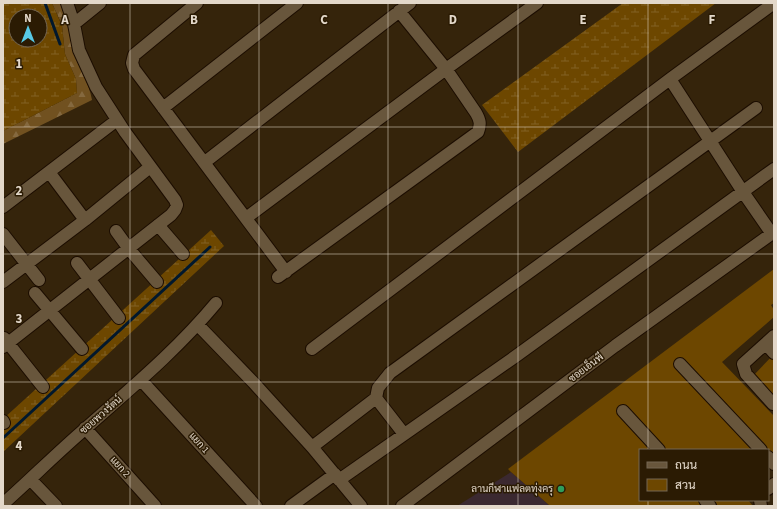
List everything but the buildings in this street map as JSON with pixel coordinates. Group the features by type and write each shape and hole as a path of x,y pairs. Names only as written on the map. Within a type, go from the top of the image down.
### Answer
{"street":[{"path":"43,387 5,343 129,249 171,214 177,205 175,200 117,120 96,87 79,50 74,24 67,3"},
{"path":"74,24 100,3"},
{"path":"197,3 134,55 132,62 134,68 163,108 246,218 282,275 478,132 480,120 476,113 446,68 400,11"},
{"path":"163,108 297,3"},
{"path":"205,162 410,3"},
{"path":"246,218 446,68 537,3"},
{"path":"312,349 670,79 774,3"},
{"name":"ซอยเอ็นพี","path":"402,506 615,346 773,233 743,192 670,79"},
{"path":"312,447 376,398 378,388 390,373 756,108"},
{"path":"3,207 117,120"},
{"path":"3,282 85,220 150,167"},
{"path":"291,506 404,434 774,169"},
{"path":"49,172 85,220"},
{"path":"158,225 183,254"},
{"path":"116,231 157,282"},
{"path":"3,234 39,280"},
{"path":"77,263 119,318"},
{"path":"35,293 82,349"},
{"name":"ซอยพวงรัตน์","path":"3,504 85,428 141,380 198,325 216,303"},
{"path":"198,325 253,382 312,447 361,506"},
{"path":"773,404 746,374 743,364 770,340 774,353"},
{"path":"680,364 760,449"},
{"name":"แยก 1","path":"141,380 256,506"},
{"path":"376,398 404,434"},
{"path":"623,411 658,449"},
{"name":"แยก 2","path":"85,428 155,506"},
{"path":"30,479 56,506"}],"shaded area":[{"path":"511,472 549,506 457,506"}],"green space":[{"path":"3,3 52,3 62,26 65,54 76,79 77,93 3,131"},
{"path":"52,3 62,3 65,9 74,52 89,87 92,100 3,144 3,131 77,93 76,79 65,54 62,25"},
{"path":"623,3 716,3 518,152 482,105"},
{"path":"211,230 224,246 3,452 3,419"},
{"path":"774,269 774,303 771,305 774,310 774,317 722,362 774,416 774,459 769,462 769,449 639,449 639,501 749,501 753,506 549,506 508,469"},
{"path":"774,354 774,398 754,375"}],"waterway":[{"path":"45,3 60,44"},
{"path":"3,438 210,247"}],"place":[{"name":"ลานกีฬาแฟลตทุ่งครุ","path":"561,489"}]}
